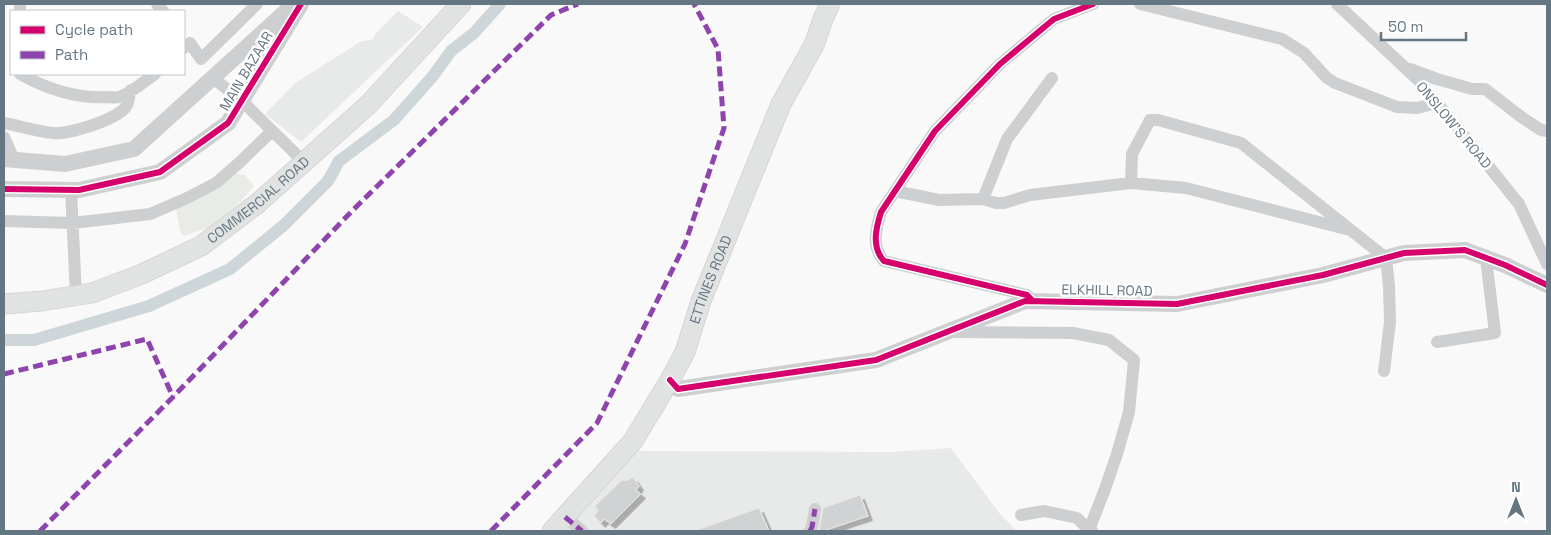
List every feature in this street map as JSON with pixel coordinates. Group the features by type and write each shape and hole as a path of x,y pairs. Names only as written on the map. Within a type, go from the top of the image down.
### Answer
{"main road":[{"name":"COMMERCIAL ROAD","path":"4,304 42,301 92,292 142,274 201,246 258,203 368,105 461,4"},
{"name":"ETTINES ROAD","path":"552,531 633,441 685,352 701,301 781,104 814,45 830,4"}],"street":[{"path":"186,43 201,59 258,4"},
{"path":"4,137 9,159 64,164 134,149 295,4"},
{"name":"MAIN BAZAAR","path":"4,189 79,190 160,172 228,123 301,4"},
{"path":"1033,301 1027,295 884,261 878,254 876,226 881,212 935,131 1000,64 1054,20 1093,4"},
{"name":"ONSLOW'S ROAD","path":"1337,4 1416,78 1519,204 1547,264"},
{"path":"1148,5 1282,39 1304,53 1327,78 1335,83 1397,107 1417,108 1437,103"},
{"path":"1403,66 1437,80 1472,89 1485,89 1520,116 1541,130 1547,131"},
{"path":"22,75 41,86 67,94 92,98 119,97 141,85 154,75"},
{"path":"212,78 242,101 304,162"},
{"path":"983,199 1006,139 1052,78"},
{"path":"4,123 55,133 91,127 127,106 131,90"},
{"path":"1131,184 1132,154 1150,120 1158,120 1241,143 1386,258 1390,322 1384,372"},
{"path":"4,221 73,223 150,214 216,183 272,131"},
{"path":"895,191 939,200 983,199 1004,203 1030,195 1131,184 1186,188 1350,230"},
{"path":"71,190 76,295"},
{"name":"ELKHILL ROAD","path":"670,380 678,388 876,360 1025,301 1177,304 1323,276 1404,253 1465,250 1547,285"},
{"path":"1437,342 1495,333 1486,258"},
{"path":"948,332 1073,333 1109,340 1134,360 1129,412 1117,454 1089,531 1077,518 1044,511 1022,515"},
{"path":"810,531 815,509"},
{"path":"565,517 582,531"}],"shaded area":[{"path":"398,11 423,27 301,142 265,114 295,83 360,42 373,39 376,33"},
{"path":"235,173 245,175 254,186 242,200 209,227 184,236 180,231 176,208"},
{"path":"951,448 1000,514 1017,531 564,531 636,451 892,452"}],"building":[{"path":"633,477 639,486 636,490 641,494 611,524 604,519 601,523 594,516 598,511 595,506 622,480 626,481"},
{"path":"860,495 868,516 819,531 823,508"},
{"path":"759,508 769,531 697,531 697,530"}],"waterway":[{"path":"4,340 34,340 149,306 230,269 284,225 328,181 339,161 394,120 433,76 451,51 474,33 500,4"}],"marked path":[{"path":"40,531 173,397 352,211 551,15 578,4"},
{"path":"491,531 597,423 685,244 724,128 718,49 694,4"},
{"path":"4,374 147,339 173,397"},
{"path":"810,531 815,509"},
{"path":"565,517 582,531"}],"cycle path":[{"path":"4,189 79,190 160,172 228,123 301,4"},
{"path":"1033,301 1027,295 884,261 877,250 876,244 878,224 881,212 935,131 1000,64 1054,19 1093,4"},
{"path":"670,380 678,389 876,360 1025,301 1177,304 1323,275 1404,253 1465,250 1505,265 1547,285"}]}
